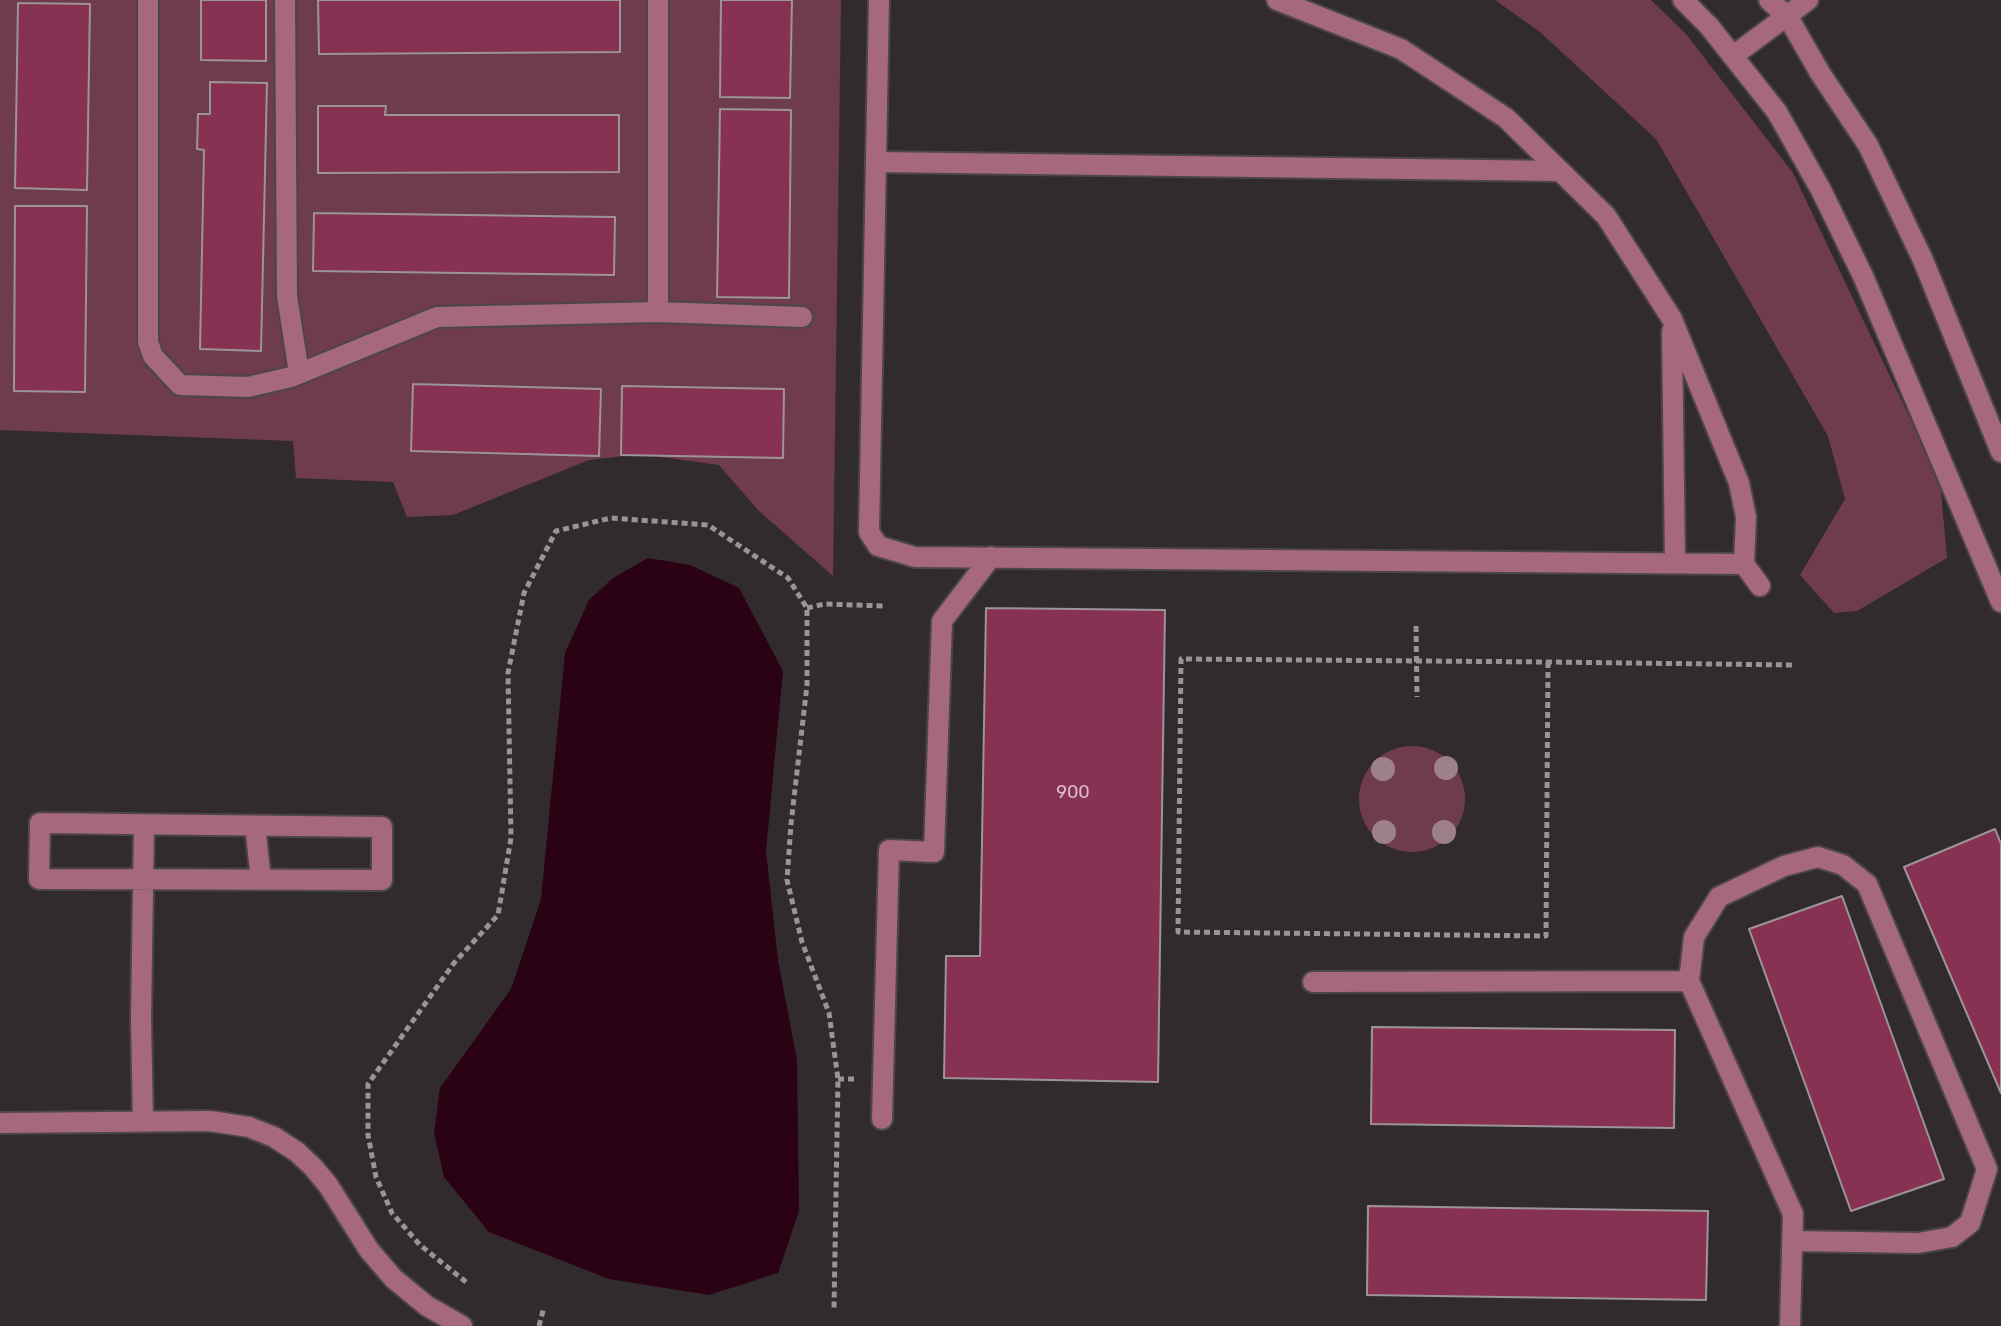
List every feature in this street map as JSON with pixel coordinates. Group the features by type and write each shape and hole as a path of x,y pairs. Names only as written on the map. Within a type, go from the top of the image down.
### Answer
{"street":[{"path":"148,0 148,342 153,356 180,385 248,387 299,373 437,317 658,312 802,317"},
{"path":"285,0 287,296 299,373"},
{"path":"658,0 658,312"},
{"path":"879,0 869,532 878,546 915,557 1744,564"},
{"path":"1277,0 1401,49 1506,118 1606,216 1672,319 1739,483 1746,517 1744,564 1760,586"},
{"path":"1683,0 1709,26 1777,112 1821,190 1863,276 2001,602"},
{"path":"1769,0 1788,17 1875,160 1923,260 2001,452"},
{"path":"1733,56 1808,0"},
{"path":"876,162 1560,171"},
{"path":"1672,319 1675,563"},
{"path":"882,1119 889,850 934,852 942,621 991,557"},
{"path":"40,823 144,825 382,827 382,880 39,879 40,823"},
{"path":"143,1122 144,825"},
{"path":"255,826 261,879"},
{"path":"1790,1326 1792,1241 1793,1214 1689,981 1694,937 1719,897 1784,866 1818,857 1843,865 1867,884 1987,1169 1970,1223 1952,1237 1918,1243 1792,1241"},
{"path":"1313,982 1689,981"},
{"path":"0,1123 210,1121 249,1127 274,1137 297,1152 328,1185 369,1250 394,1279 427,1306 462,1326"}],"path":[{"path":"466,1282 420,1245 392,1213 376,1177 368,1135 368,1084 454,963 498,915 511,838 508,673 524,593 556,531 611,518 708,525 788,578 807,608 807,685 787,880 802,942 829,1013 838,1079 834,1309"},
{"path":"807,608 824,604 885,606"},
{"path":"1416,626 1417,697"},
{"path":"1548,662 1546,936 1178,932 1181,659 1548,662 1796,665"},
{"path":"539,1326 544,1307"}],"shaded area":[{"path":"0,0 841,0 833,576 758,510 719,465 640,454 589,460 453,515 407,517 393,482 296,478 293,441 0,430"},
{"path":"1495,0 1651,0 1686,34 1793,173 1940,481 1947,558 1857,611 1834,613 1800,575 1845,499 1828,436 1656,139 1540,32"},
{"path":"648,558 690,565 739,588 783,671 766,851 778,960 797,1060 799,1211 778,1273 709,1295 609,1279 489,1232 444,1177 434,1133 440,1088 511,989 541,899 565,653 589,600 613,578"},
{"path":"1412,746 1432,750 1449,762 1461,779 1465,799 1461,819 1449,836 1432,848 1412,852 1392,848 1375,836 1363,819 1359,799 1363,779 1375,762 1392,750"}],"building":[{"path":"201,0 266,0 266,61 201,60"},
{"path":"318,0 620,0 620,52 319,54"},
{"path":"721,0 792,0 790,98 720,97"},
{"path":"18,3 90,4 87,190 15,188"},
{"path":"210,82 267,83 261,351 200,349 204,150 197,149 198,114 210,114"},
{"path":"318,106 386,106 385,115 619,115 619,172 318,173"},
{"path":"720,109 791,110 789,298 717,297"},
{"path":"15,206 87,206 85,392 14,391"},
{"path":"314,213 615,217 614,275 313,271"},
{"path":"413,384 601,389 599,456 411,451"},
{"path":"622,386 784,389 783,458 621,455"},
{"path":"986,608 1165,610 1158,1082 944,1078 946,956 980,956"},
{"path":"1995,829 2001,844 2001,1093 1904,867"},
{"path":"1842,896 1944,1179 1851,1211 1749,929"},
{"path":"1372,1027 1675,1030 1674,1128 1371,1124"},
{"path":"1368,1206 1708,1211 1706,1300 1367,1295"}]}
